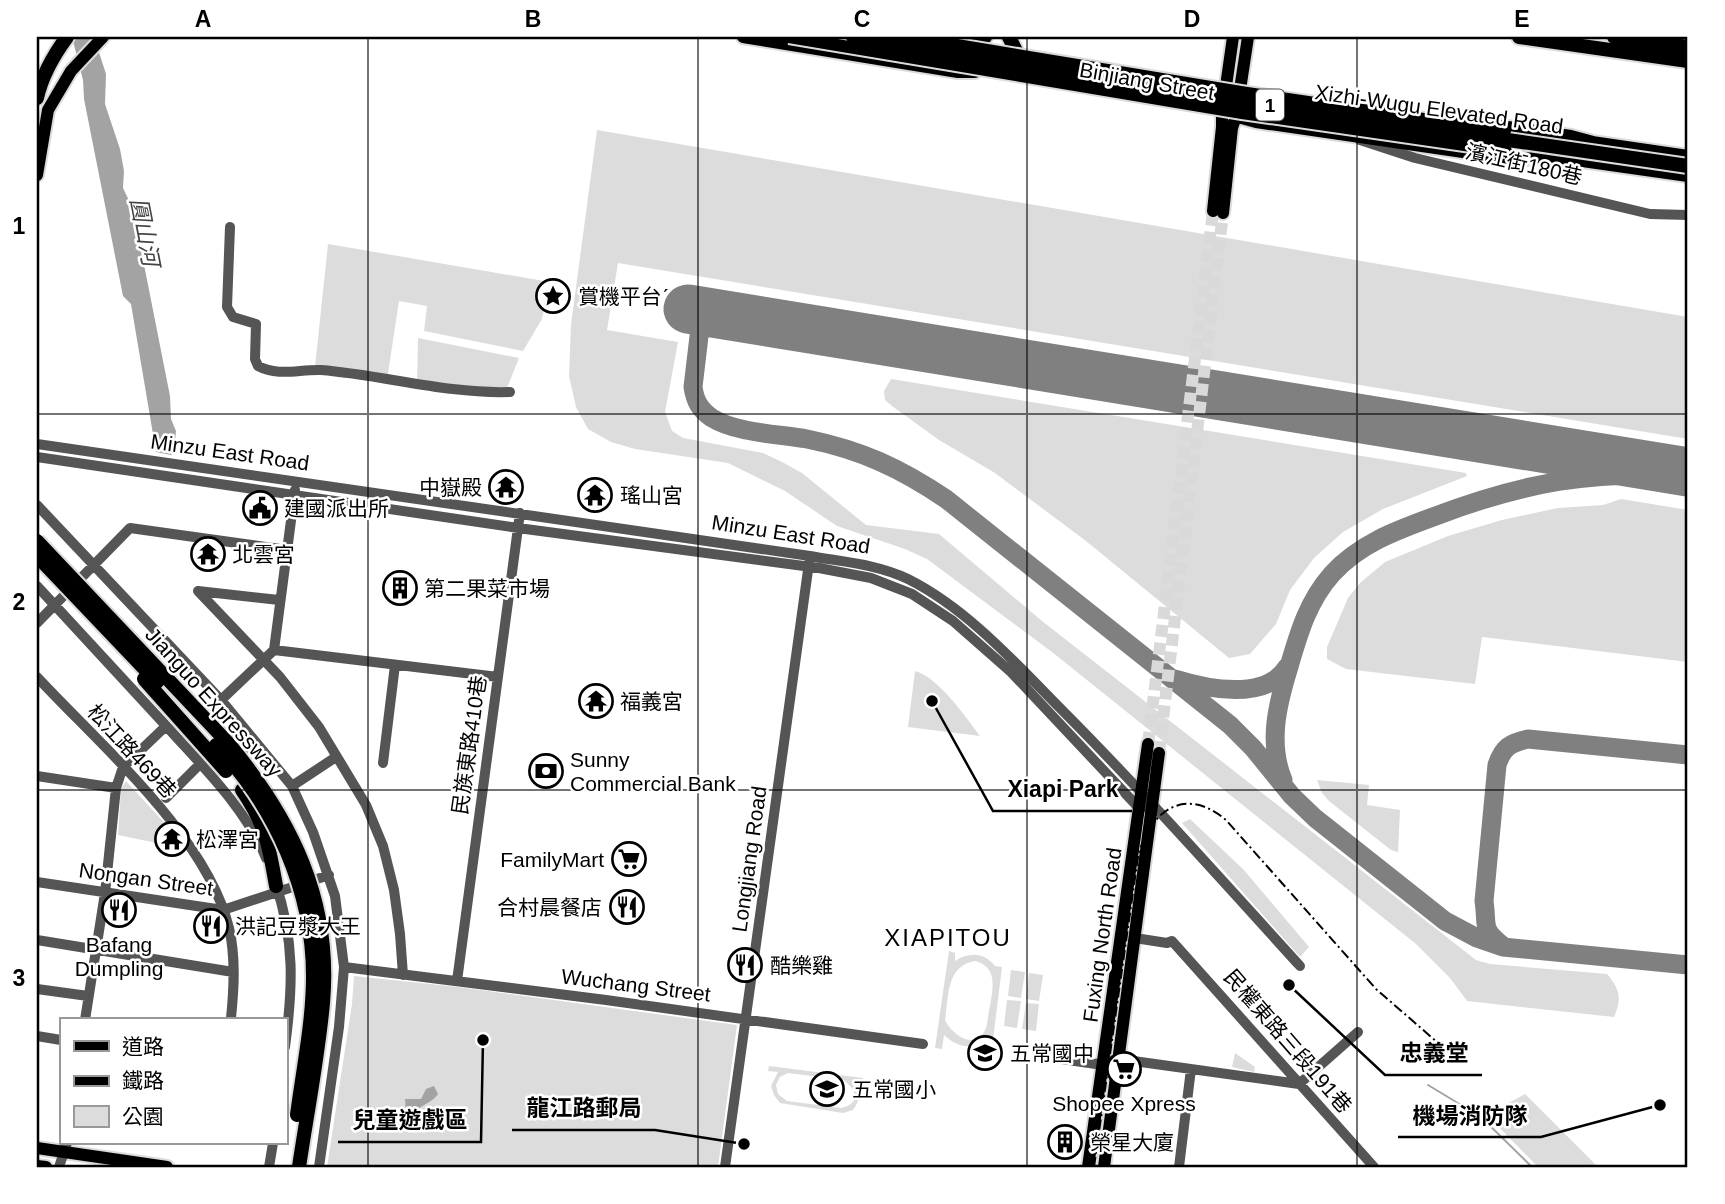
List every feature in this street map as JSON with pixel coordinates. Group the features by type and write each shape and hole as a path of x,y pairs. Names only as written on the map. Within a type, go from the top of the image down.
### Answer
{"highway":[{"path":"37,99 44,74 55,52 67,37"},
{"name":"Xizhi-Wugu Elevated Road","path":"853,37 1196,95 1688,166"},
{"path":"1009,37 1016,51"},
{"path":"1519,37 1688,61"},
{"path":"1614,37 1688,47"},
{"name":"Jianguo Expressway","path":"37,541 229,744 252,772 288,828 314,897 324,966 323,1003 299,1167"},
{"path":"37,557 48,576 243,790 258,813 270,846 277,889"},
{"name":"Jianguo Expressway","path":"37,557 222,750 252,791 288,853 307,912 313,978 312,1005 289,1167"}],"main road":[{"path":"37,175 48,110 71,71 103,37"},
{"name":"Binjiang Street","path":"743,37 958,72 1026,80 1236,116 1253,122 1353,137 1518,160 1545,156"},
{"name":"Binjiang Street","path":"789,37 1242,113 1688,176"},
{"path":"909,37 1247,93 1597,143"},
{"name":"Binjiang Street","path":"945,37 979,39 1016,51 1225,88 1571,136 1597,143 1688,156"},
{"path":"1233,37 1222,114 1218,212 1248,37"},
{"path":"1016,51 1026,80"},
{"name":"Fuxing North Road","path":"1088,1167 1103,1064 1148,807 1142,792 1154,749 1135,938 1104,1167"},
{"path":"37,1148 66,1147 167,1167"},
{"path":"37,1166 46,1167"}],"street":[{"name":"濱江街180巷","path":"1353,137 1415,158 1650,214 1688,215"},
{"path":"230,227 227,307 233,317 256,324 255,359 258,366 282,373 320,370 427,386 510,392"},
{"name":"Minzu East Road","path":"37,444 520,513 810,561 891,585 912,594 953,621 1011,672 1148,807 1300,966"},
{"name":"Minzu East Road","path":"37,457 518,528 883,570 918,584 946,603 1008,655 1142,792"},
{"path":"232,486 234,472"},
{"path":"221,700 274,650 296,481"},
{"path":"37,505 221,700 292,786 329,875 341,930 344,967 338,1036 319,1167"},
{"name":"民族東路410巷","path":"457,981 520,513"},
{"path":"37,623 130,528 287,550"},
{"name":"Longjiang Road","path":"725,1167 810,561"},
{"path":"37,586 166,726 243,816 260,843 287,918 292,970 287,1025"},
{"path":"279,600 198,591 280,677 320,727 366,805 389,865 399,923 402,975"},
{"path":"274,650 498,677"},
{"path":"383,763 395,665"},
{"name":"松江路469巷","path":"37,677 174,824 195,854 230,930 233,972 231,1018"},
{"path":"85,1018 105,893 116,788 123,767 166,726"},
{"path":"245,750 256,742"},
{"path":"292,786 336,757"},
{"path":"166,798 196,768"},
{"path":"37,776 116,788"},
{"name":"Nongan Street","path":"37,882 223,910 277,889 329,875"},
{"name":"民權東路三段191巷","path":"1135,938 1167,943 1172,941 1374,1167"},
{"path":"37,940 233,972"},
{"name":"Wuchang Street","path":"344,967 923,1044"},
{"path":"37,989 88,996"},
{"path":"1047,1057 1103,1064 1119,1059 1299,1084 1358,1032"},
{"path":"37,1037 60,1040"},
{"path":"1179,1167 1191,1069"},
{"path":"269,1167 273,1144"},
{"path":"59,1167 66,1147"}],"green space":[{"path":"597,130 1688,317 1688,439 618,263 607,330 678,342 665,412 672,431 683,438 763,453 782,462 802,473 866,525 939,534 1042,621 1476,960 1490,964 1607,974 1618,994 1614,1017 1467,1001 1450,978 1416,944 1052,652 927,559 837,526 785,491 728,463 635,449 611,442 588,429 576,407 569,376 571,325"},
{"path":"328,244 550,282 542,319 523,351 424,331 427,306 399,301 387,380 315,367"},
{"path":"418,338 519,358 505,393 417,385"},
{"path":"891,379 1466,473 1467,476 1383,509 1343,532 1314,558 1290,590 1276,624 1250,654 1229,658 1086,541 995,473 939,440 892,406 885,400 884,391"},
{"path":"1621,499 1688,510 1688,662 1482,637 1475,684 1346,669 1327,659 1327,647 1348,598 1360,583 1385,562 1448,536 1502,520 1558,508 1603,505"},
{"path":"915,671 942,689 980,736 908,727"},
{"path":"1317,780 1369,785 1367,805 1400,810 1398,852 1391,850 1329,801 1322,793"},
{"path":"126,781 182,842 181,848 118,835 121,789"},
{"path":"1190,819 1244,870 1309,947 1300,957 1182,823"},
{"path":"949,951 955,953 955,961 976,955 1002,967 993,1040 988,1041 987,1037 976,1044 965,1046 944,1035 942,1049 935,1048","holes":["975,961 991,973 993,985 986,1028 976,1039 964,1039 953,1031 945,1020 951,983 959,969 966,964"]},
{"path":"1011,970 1025,972 1021,998 1008,996"},
{"path":"1029,973 1043,975 1039,1001 1026,999"},
{"path":"354,976 458,987 737,1025 718,1167 327,1167"},
{"path":"1007,1000 1021,1001 1017,1028 1004,1026"},
{"path":"1026,1003 1039,1004 1036,1031 1022,1029"},
{"path":"1235,1053 1255,1067 1254,1072 1232,1067"},
{"path":"769,1066 863,1078 862,1082 856,1082 860,1093 853,1110 843,1113 780,1103 771,1086 778,1072 768,1071","holes":["788,1073 844,1080 854,1090 854,1101 841,1108 787,1101 778,1094 776,1085 780,1077"]},
{"path":"1525,1094 1598,1167 1538,1167 1487,1115"}],"shaded area":[{"name":"圓山河","path":"72,37 94,37 106,74 105,104 120,149 124,171 123,188 133,209 170,396 171,419 176,431 174,452 171,455 156,452 131,304 123,296 84,99 83,80"},
{"path":"434,1086 438,1094 418,1109 410,1125 403,1129 399,1123 406,1115 405,1099 421,1099 426,1089"}],"waterway":[{"path":"1428,1085 1481,1117 1532,1167"}],"taxiway":[{"path":"702,311 693,387 695,397 704,412 733,427 827,443 863,455 896,469 946,499 1230,725 1253,748 1292,796 1315,818 1445,921 1477,938 1503,947 1688,965"},
{"path":"1283,780 1276,753 1276,725 1280,697 1296,645 1304,620 1323,585 1354,554 1391,533 1497,495 1589,477 1688,476"},
{"path":"1175,679 1235,690 1265,685 1277,678 1287,667"},
{"path":"1503,946 1488,930 1484,901 1497,765 1505,750 1512,744 1528,739 1688,755"}],"runway":[{"path":"688,309 1688,472"}],"tunnel":[{"path":"1148,744 1213,211"},
{"path":"1159,753 1223,213"}],"railway":[{"path":"1094,1167 1138,857 1143,841 1160,816 1183,804 1211,810 1226,820 1376,989 1460,1062"}],"place":[{"name":"賞機平台ˊ","path":"553,296"},
{"name":"中嶽殿","path":"506,487"},
{"name":"瑤山宮","path":"595,495"},
{"name":"建國派出所","path":"260,508"},
{"name":"北雲宮","path":"208,554"},
{"name":"第二果菜市場","path":"400,588"},
{"name":"福義宮","path":"596,701"},
{"name":"Xiapi Park","path":"932,701"},
{"name":"Sunny Commercial Bank","path":"546,771"},
{"name":"松澤宮","path":"172,839"},
{"name":"FamilyMart","path":"629,859"},
{"name":"合村晨餐店","path":"627,907"},
{"name":"Bafang Dumpling","path":"119,910"},
{"name":"洪記豆漿大王","path":"211,926"},
{"name":"酷樂雞","path":"745,965"},
{"name":"忠義堂","path":"1289,985"},
{"name":"兒童遊戲區","path":"483,1040"},
{"name":"五常國中","path":"985,1053"},
{"name":"Shopee Xpress","path":"1124,1069"},
{"name":"五常國小","path":"827,1089"},
{"name":"機場消防隊","path":"1660,1105"},
{"name":"榮星大廈","path":"1065,1142"},
{"name":"龍江路郵局","path":"744,1144"}],"district":[{"name":"XIAPITOU","path":"948,937"}]}
